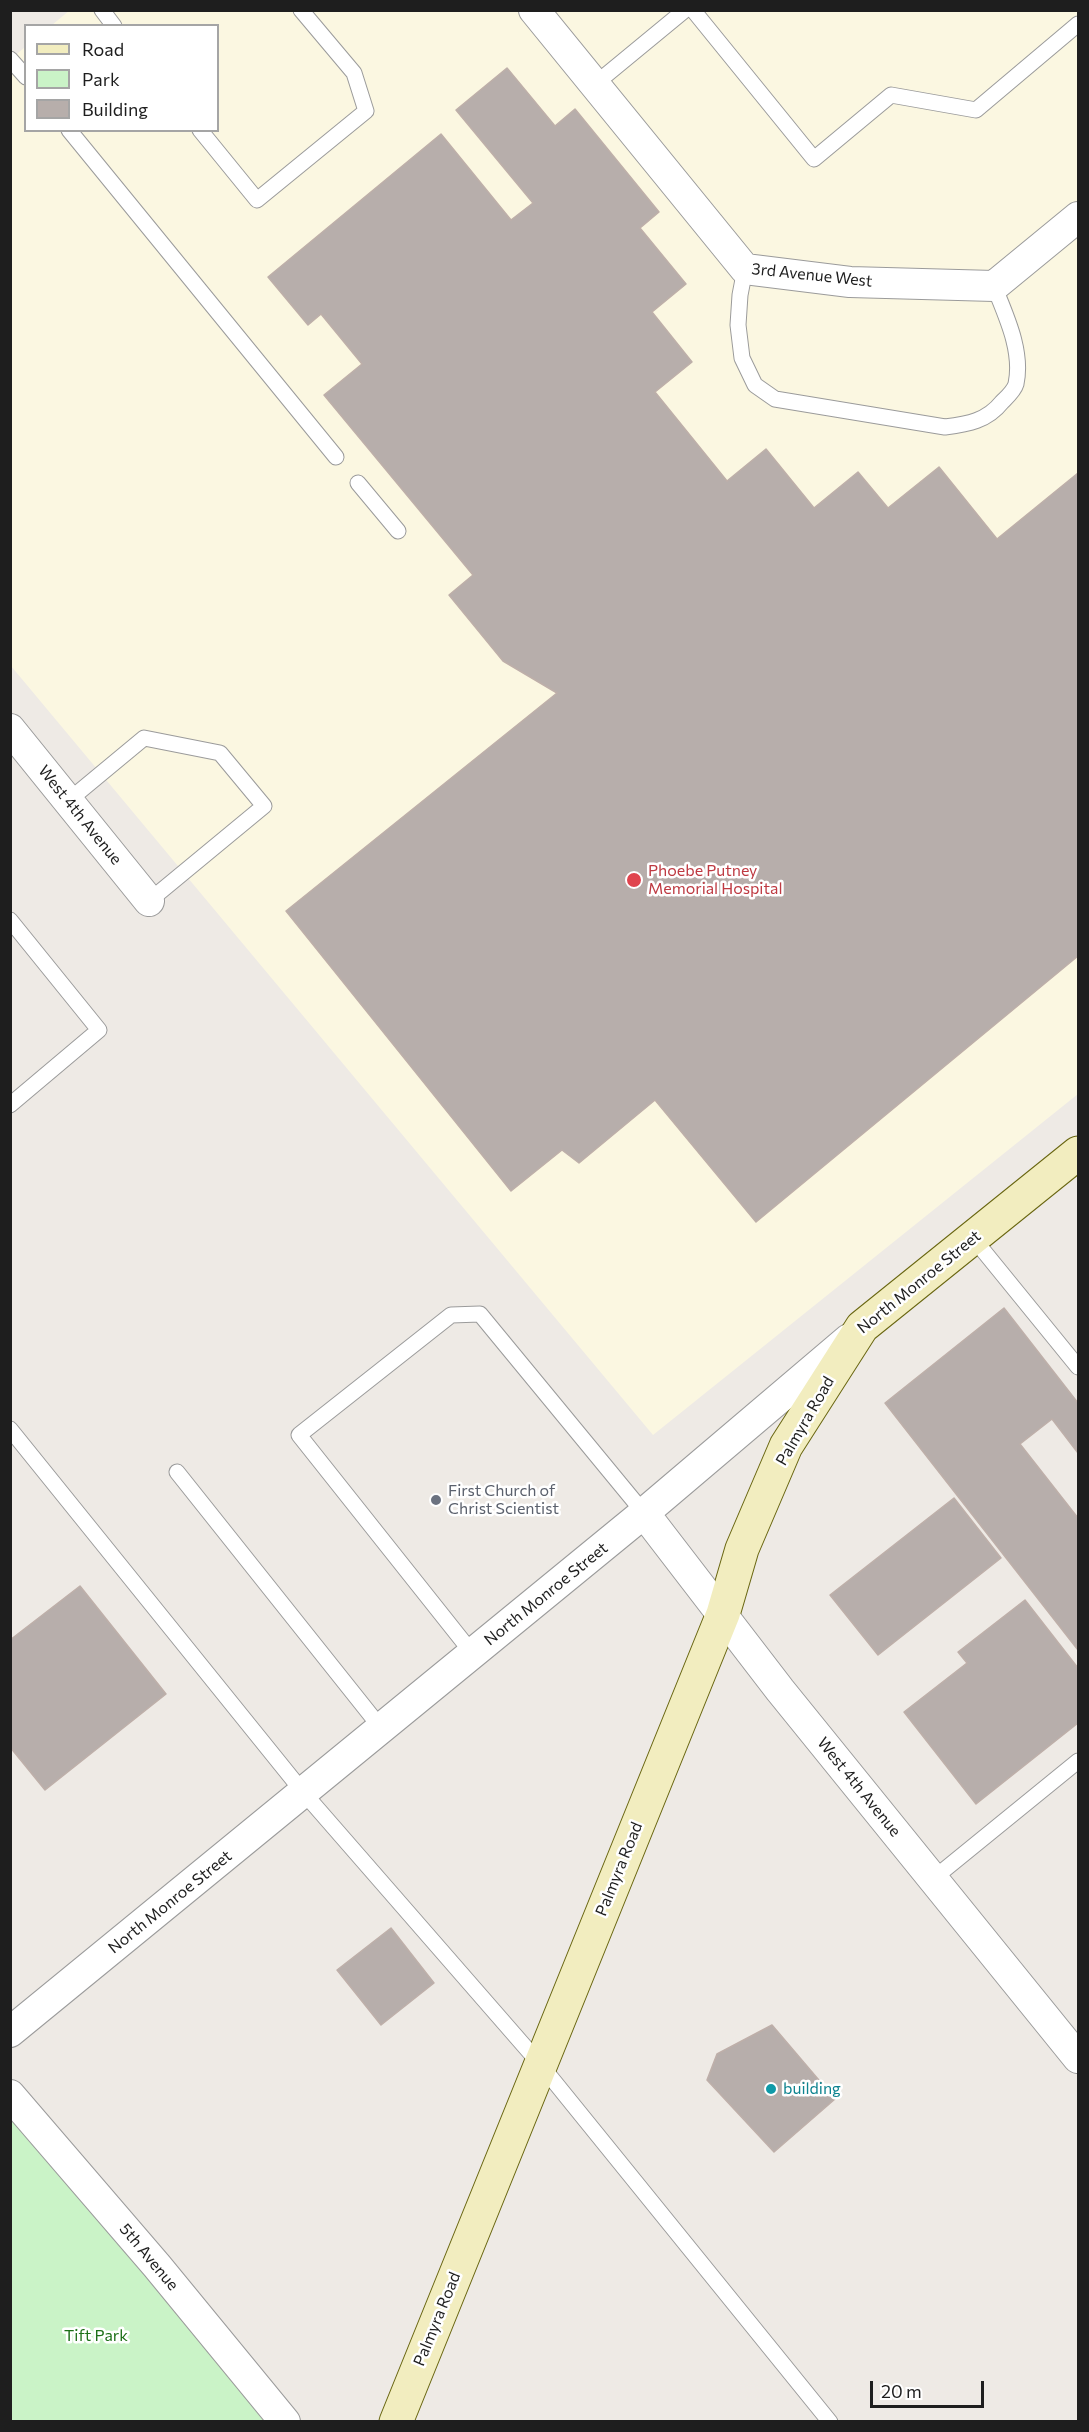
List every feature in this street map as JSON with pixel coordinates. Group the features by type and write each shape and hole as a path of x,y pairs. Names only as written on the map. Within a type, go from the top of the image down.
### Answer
{"main road":[{"name":"North Monroe Street","path":"862,1327 1078,1153"},
{"name":"Palmyra Road","path":"396,2421 723,1614 742,1549 786,1446 862,1327"}],"street":[{"name":"3rd Avenue West","path":"534,10 745,268 850,282 994,286"},
{"path":"994,286 1078,217"},
{"name":"West 4th Avenue","path":"10,729 149,902"},
{"name":"North Monroe Street","path":"10,2032 644,1513 862,1327"},
{"name":"West 4th Avenue","path":"644,1513 780,1690 1078,2058"},
{"name":"5th Avenue","path":"10,2095 158,2266 285,2421"}],"lane":[{"path":"102,10 112,24"},
{"path":"202,132 257,200 366,111 354,73 301,10"},
{"path":"594,85 685,10"},
{"path":"693,10 814,159 891,95 976,110 1078,24"},
{"path":"10,59 24,75"},
{"path":"71,132 336,457"},
{"path":"745,268 738,325 742,358 755,385 775,399 945,427 971,424 982,419 998,408 1016,386 1018,360 1008,322 994,286"},
{"path":"358,483 398,531"},
{"path":"68,801 144,738 220,753 264,806 149,902"},
{"path":"11,1105 99,1030 12,924"},
{"path":"973,1238 1078,1368"},
{"path":"473,1653 299,1435 451,1315 480,1314 644,1513"},
{"path":"10,1429 303,1792 540,2064 830,2421"},
{"path":"177,1472 381,1728"},
{"path":"933,1879 1078,1761"}],"shaded area":[{"name":"Phoebe Putney Memorial Hospital","path":"70,10 1078,11 1078,1094 653,1435 11,666 10,60 24,48 24,132 219,132 219,24 53,24"}],"green space":[{"name":"Tift Park","path":"10,2102 278,2421 11,2421"}],"building":[{"name":"Phoebe Putney Memorial Hospital","path":"507,68 555,126 575,109 659,212 640,228 686,284 652,312 692,362 655,392 727,481 766,449 814,508 858,472 888,508 939,467 997,539 1078,473 1078,956 756,1222 655,1100 579,1163 562,1150 511,1191 286,911 557,693 503,661 449,595 473,575 324,395 362,364 321,314 308,325 268,277 441,134 511,220 533,203 456,110"},
{"path":"1004,1308 1078,1403 1078,1453 1052,1419 1020,1444 1078,1518 1078,1650 885,1403"},
{"path":"954,1498 1001,1558 878,1655 830,1595"},
{"path":"80,1586 166,1694 45,1790 10,1747 10,1640"},
{"path":"1025,1600 1078,1668 1078,1723 976,1804 904,1712 967,1663 958,1652"},
{"path":"391,1928 434,1983 381,2025 337,1970"},
{"name":"building","path":"772,2025 835,2099 774,2152 707,2080 717,2054"}],"place":[{"name":"Phoebe Putney Memorial Hospital","path":"634,880"},
{"name":"First Church of Christ Scientist","path":"436,1500"},
{"name":"building","path":"771,2089"}]}
